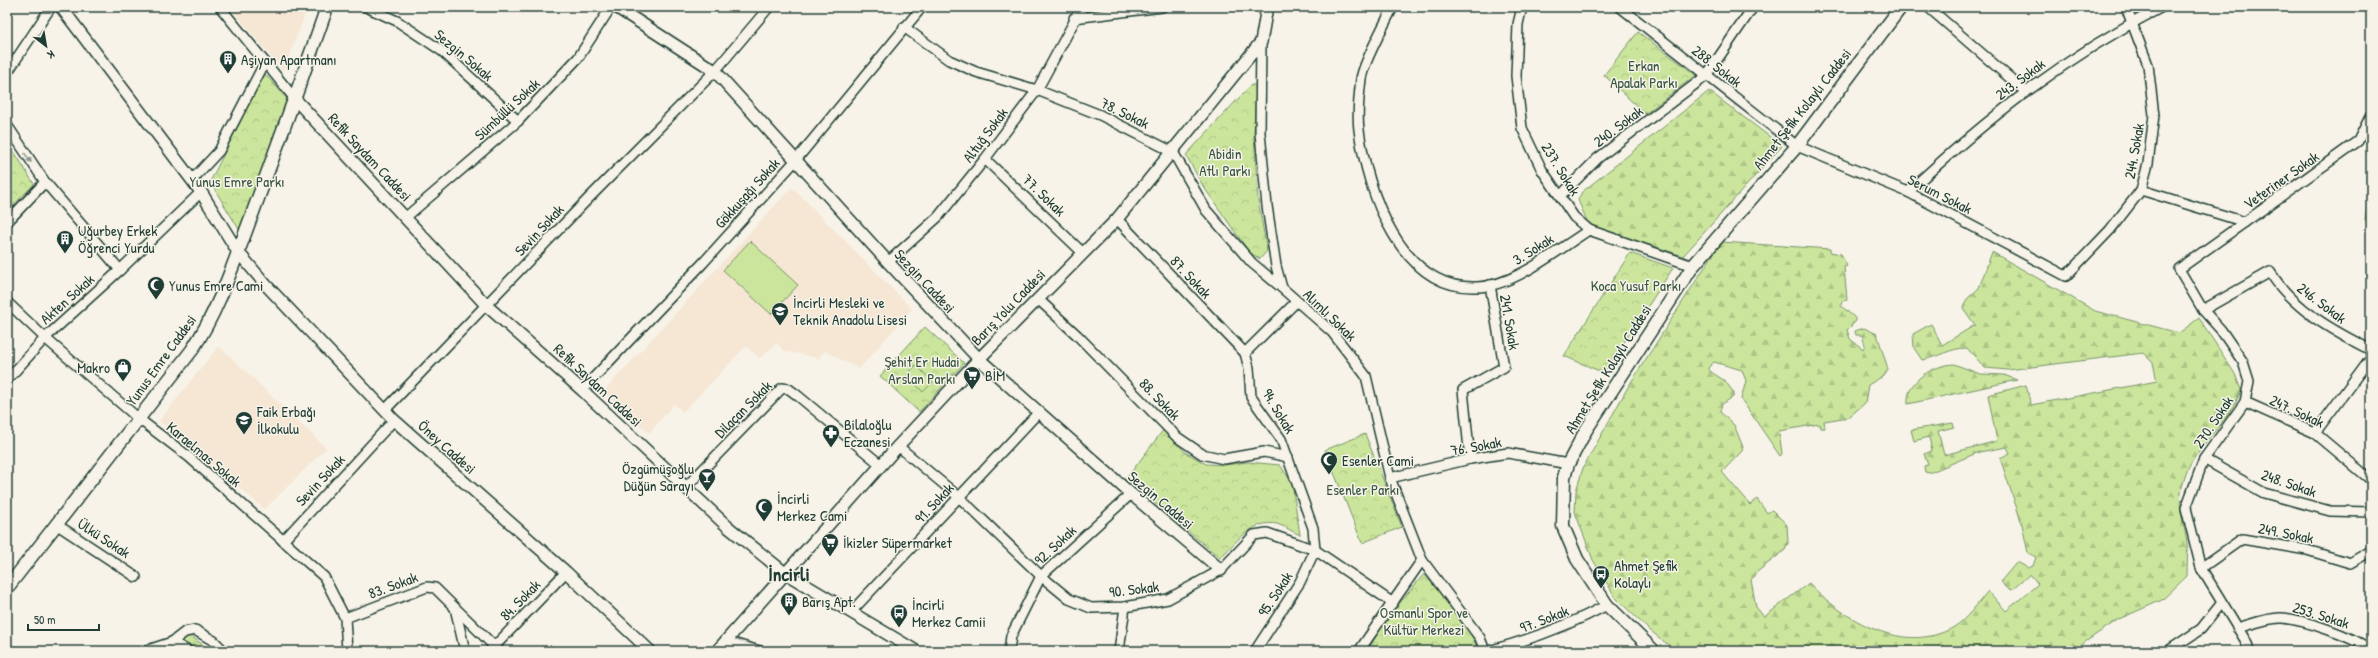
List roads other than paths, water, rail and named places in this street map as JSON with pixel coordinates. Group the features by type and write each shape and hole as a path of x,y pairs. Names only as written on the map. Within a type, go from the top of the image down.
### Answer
{"main road":[{"name":"Yunus Emre Caddesi","path":"7,588 139,419 206,330 238,252 295,99 327,7"},
{"name":"Ahmet Şefik Kolaylı Caddesi","path":"1654,651 1606,606 1577,559 1562,526 1564,477 1568,464 1586,430 1693,266 1797,146 1901,7"}],"street":[{"path":"7,73 51,7"},
{"path":"62,7 201,192 238,252"},
{"path":"220,7 295,99"},
{"name":"Sezgin Sokak","path":"366,7 397,21 442,51 518,121"},
{"name":"Sümbüllü Sokak","path":"406,217 518,121 578,58 611,7"},
{"name":"Sezgin Caddesi","path":"616,7 715,71 888,262 979,359 1038,413 1221,570"},
{"name":"Sevin Sokak","path":"385,410 487,306 588,199 715,71 769,7"},
{"name":"Gökkuşağı Sokak","path":"582,390 703,263 796,160 922,7"},
{"name":"Altuğ Sokak","path":"888,262 938,217 986,159 1037,90 1074,18 1082,7"},
{"path":"1074,18 1162,7"},
{"name":"Barış Yolu Caddesi","path":"717,651 898,446 1082,252 1117,219 1261,42 1267,7"},
{"name":"3. Sokak","path":"1393,7 1361,77 1359,129 1368,180 1386,225 1417,264 1450,286 1477,288 1506,282 1589,230"},
{"name":"237. Sokak","path":"1522,7 1518,24 1516,76 1522,128 1542,170 1561,195 1574,217 1589,230 1693,266"},
{"name":"240. Sokak","path":"1561,195 1598,158 1706,76 1753,7"},
{"path":"1928,7 2026,92"},
{"name":"244. Sokak","path":"2066,276 2110,230 2141,190 2148,164 2154,115 2148,65 2134,21 2126,7"},
{"name":"243. Sokak","path":"1908,192 1962,141 2026,92 2080,53 2134,21 2162,7"},
{"name":"288. Sokak","path":"1625,9 1706,76 1797,146"},
{"name":"78. Sokak","path":"904,27 949,60 976,72 1037,90 1100,115 1173,152"},
{"name":"Alımlı Sokak","path":"1261,42 1260,133 1267,206 1276,266 1282,288 1296,302 1332,332 1366,376 1390,478 1422,560 1480,638 1485,651"},
{"path":"192,180 219,151 265,62"},
{"name":"Refik Saydam Caddesi","path":"295,99 487,306 582,390 728,527 785,573 916,651"},
{"name":"Veteriner Sokak","path":"2141,190 2245,222 2358,141 2371,115"},
{"path":"7,125 45,182 120,270"},
{"name":"Serum Sokak","path":"1797,146 1908,192 2066,276"},
{"path":"1173,152 1206,210 1252,263 1282,288"},
{"name":"77. Sokak","path":"986,159 1082,252"},
{"path":"7,222 45,182"},
{"name":"Akten Sokak","path":"7,380 45,338 120,270 201,192"},
{"name":"87. Sokak","path":"1117,219 1245,352"},
{"name":"270. Sokak","path":"2245,222 2179,269 2203,310 2221,330 2243,362 2249,381 2245,402 2204,459 2186,508 2201,568 2249,651"},
{"name":"Öney Caddesi","path":"238,252 394,420 566,572 650,651"},
{"name":"246. Sokak","path":"2203,310 2270,272 2291,299 2336,332 2371,350"},
{"name":"241. Sokak","path":"1470,459 1463,390 1504,367 1490,285"},
{"name":"88. Sokak","path":"1038,299 1077,335 1178,437 1202,454 1224,459 1264,452 1288,457"},
{"name":"Karaelmas Sokak","path":"7,302 45,338 139,419 189,457 324,577 345,618 347,651"},
{"path":"1245,352 1296,302"},
{"name":"94. Sokak","path":"1245,352 1249,368 1252,397 1280,439 1288,457 1313,528 1315,550"},
{"path":"2316,433 2371,357"},
{"name":"Dilaçan Sokak","path":"685,488 782,388 789,389 797,395 881,466"},
{"name":"247. Sokak","path":"2245,402 2316,433 2371,480"},
{"name":"91. Sokak","path":"851,612 1038,413"},
{"name":"Sevin Sokak","path":"283,541 394,420"},
{"name":"90. Sokak","path":"898,446 959,497 1041,576 1069,600 1091,608 1125,607 1168,599 1221,570 1254,535 1268,533 1315,550 1393,602"},
{"name":"76. Sokak","path":"1390,478 1470,459 1508,453 1568,464"},
{"name":"248. Sokak","path":"2204,459 2264,492 2330,511 2370,514"},
{"name":"92. Sokak","path":"1009,651 1011,636 1041,576 1131,494"},
{"name":"Ülkü Sokak","path":"56,524 136,576"},
{"name":"249. Sokak","path":"2201,568 2242,539 2307,550 2350,563 2371,551"},
{"name":"95. Sokak","path":"1255,651 1300,582 1315,550"},
{"path":"1359,651 1422,560"},
{"name":"84. Sokak","path":"494,650 566,572"},
{"name":"83. Sokak","path":"345,618 427,587 435,588 455,607 494,650"},
{"path":"2168,651 2201,629 2221,604"},
{"name":"97. Sokak","path":"1488,651 1520,643 1571,624 1606,606"},
{"path":"455,607 465,651"},
{"path":"1119,651 1125,607"},
{"name":"253. Sokak","path":"2237,628 2281,618 2323,628 2359,642 2371,650"},
{"path":"145,651 172,642 185,632 196,630 214,641 224,651"},
{"path":"725,641 760,651"},
{"path":"172,642 188,651"},
{"path":"2355,651 2359,642"}],"place":[{"name":"Aşiyan Apartmanı","path":"228,74"},
{"name":"Uğurbey Erkek Öğrenci Yurdu","path":"65,254"},
{"name":"Yunus Emre Cami","path":"156,300"},
{"name":"İncirli Mesleki ve Teknik Anadolu Lisesi","path":"780,326"},
{"name":"Makro","path":"123,382"},
{"name":"BİM","path":"972,390"},
{"name":"Faik Erbağı İlkokulu","path":"244,435"},
{"name":"Bilaloğlu Eczanesi","path":"831,448"},
{"name":"Esenler Cami","path":"1329,475"},
{"name":"Özgümüşoğlu Düğün Sarayı","path":"707,492"},
{"name":"İncirli Merkez Cami","path":"764,522"},
{"name":"İkizler Süpermarket","path":"830,557"},
{"name":"Ahmet Şefik Kolaylı","path":"1601,589"},
{"name":"Barış Apt.","path":"789,616"},
{"name":"İncirli Merkez Camii","path":"899,628"}],"district":[{"name":"İncirli","path":"789,574"}],"park label":[{"name":"Erkan Apalak Parkı","path":"1644,74"},
{"name":"Abidin Atlı Parkı","path":"1225,162"},
{"name":"Yunus Emre Parkı","path":"237,181"},
{"name":"Koca Yusuf Parkı","path":"1636,285"},
{"name":"Şehit Er Hudai Arslan Parkı","path":"922,370"},
{"name":"Esenler Parkı","path":"1363,489"},
{"name":"Osmanlı Spor ve Kültür Merkezi","path":"1424,620"}]}
